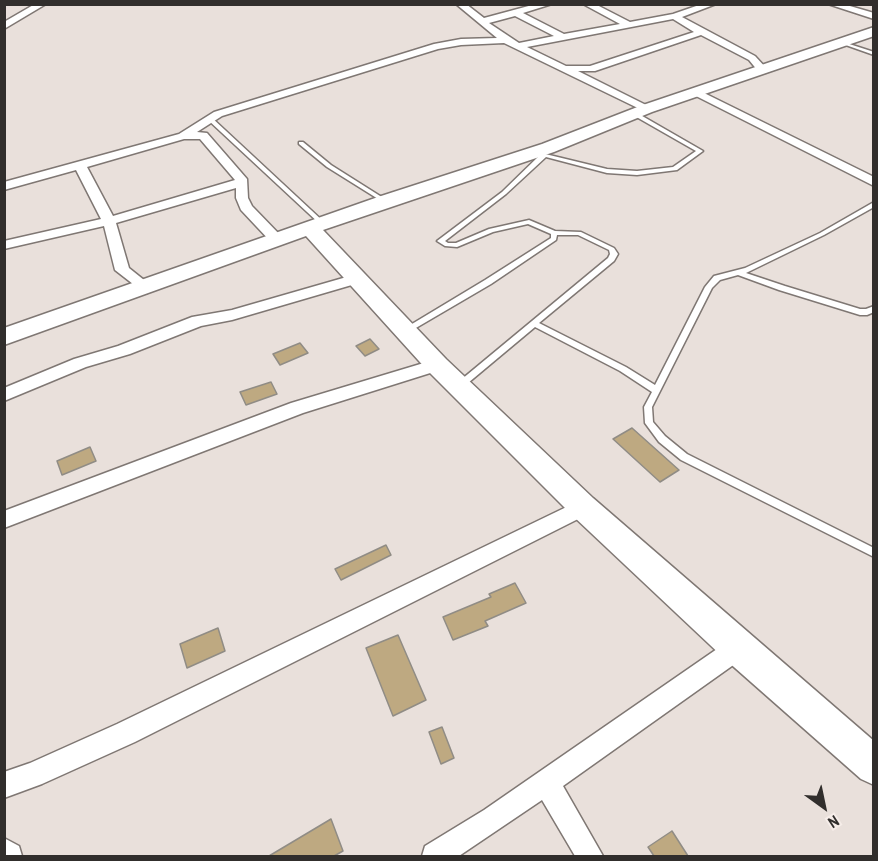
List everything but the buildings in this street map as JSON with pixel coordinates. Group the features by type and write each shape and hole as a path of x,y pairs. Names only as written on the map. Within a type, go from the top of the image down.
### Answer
{"street":[{"path":"4,27 42,4"},
{"path":"460,4 482,25 511,43 561,67 641,111"},
{"path":"587,4 628,24"},
{"path":"4,186 183,136 204,125 438,46 462,42 511,43 561,36 675,16 712,4"},
{"path":"832,4 873,16"},
{"path":"482,25 545,5"},
{"path":"516,13 561,36"},
{"path":"675,16 752,58 762,69"},
{"path":"4,338 385,201 540,154 641,111 873,31"},
{"path":"438,46 444,37 453,32"},
{"path":"561,67 591,69 702,32"},
{"path":"698,93 873,182"},
{"path":"204,125 243,182 242,198 246,207 277,240"},
{"path":"80,165 109,222 122,270 147,288"},
{"path":"4,245 109,222 243,182"},
{"path":"316,226 357,279 404,331 583,507 738,648 873,766"},
{"path":"4,395 80,363 124,350 198,321 232,315 357,279"},
{"path":"4,520 297,408 437,365"},
{"path":"4,785 126,732 583,507"},
{"path":"435,856 546,782 738,648"},
{"path":"546,782 591,856"},
{"path":"4,851 9,856"}],"lane":[{"path":"842,42 873,54"},
{"path":"459,386 611,259 614,254 612,249 579,233 554,233 529,222 491,230 457,245 447,245 440,241 504,194 540,154 607,171 638,174 675,169 700,151 641,111"},
{"path":"204,125 316,226"},
{"path":"301,144 329,166 385,201"},
{"path":"873,204 822,234 740,273 717,278 710,287 648,407 649,423 662,439 684,457 873,553"},
{"path":"404,331 488,282 554,238 554,233"},
{"path":"740,273 860,312 867,312 873,308"},
{"path":"532,323 623,369 657,391"}]}
